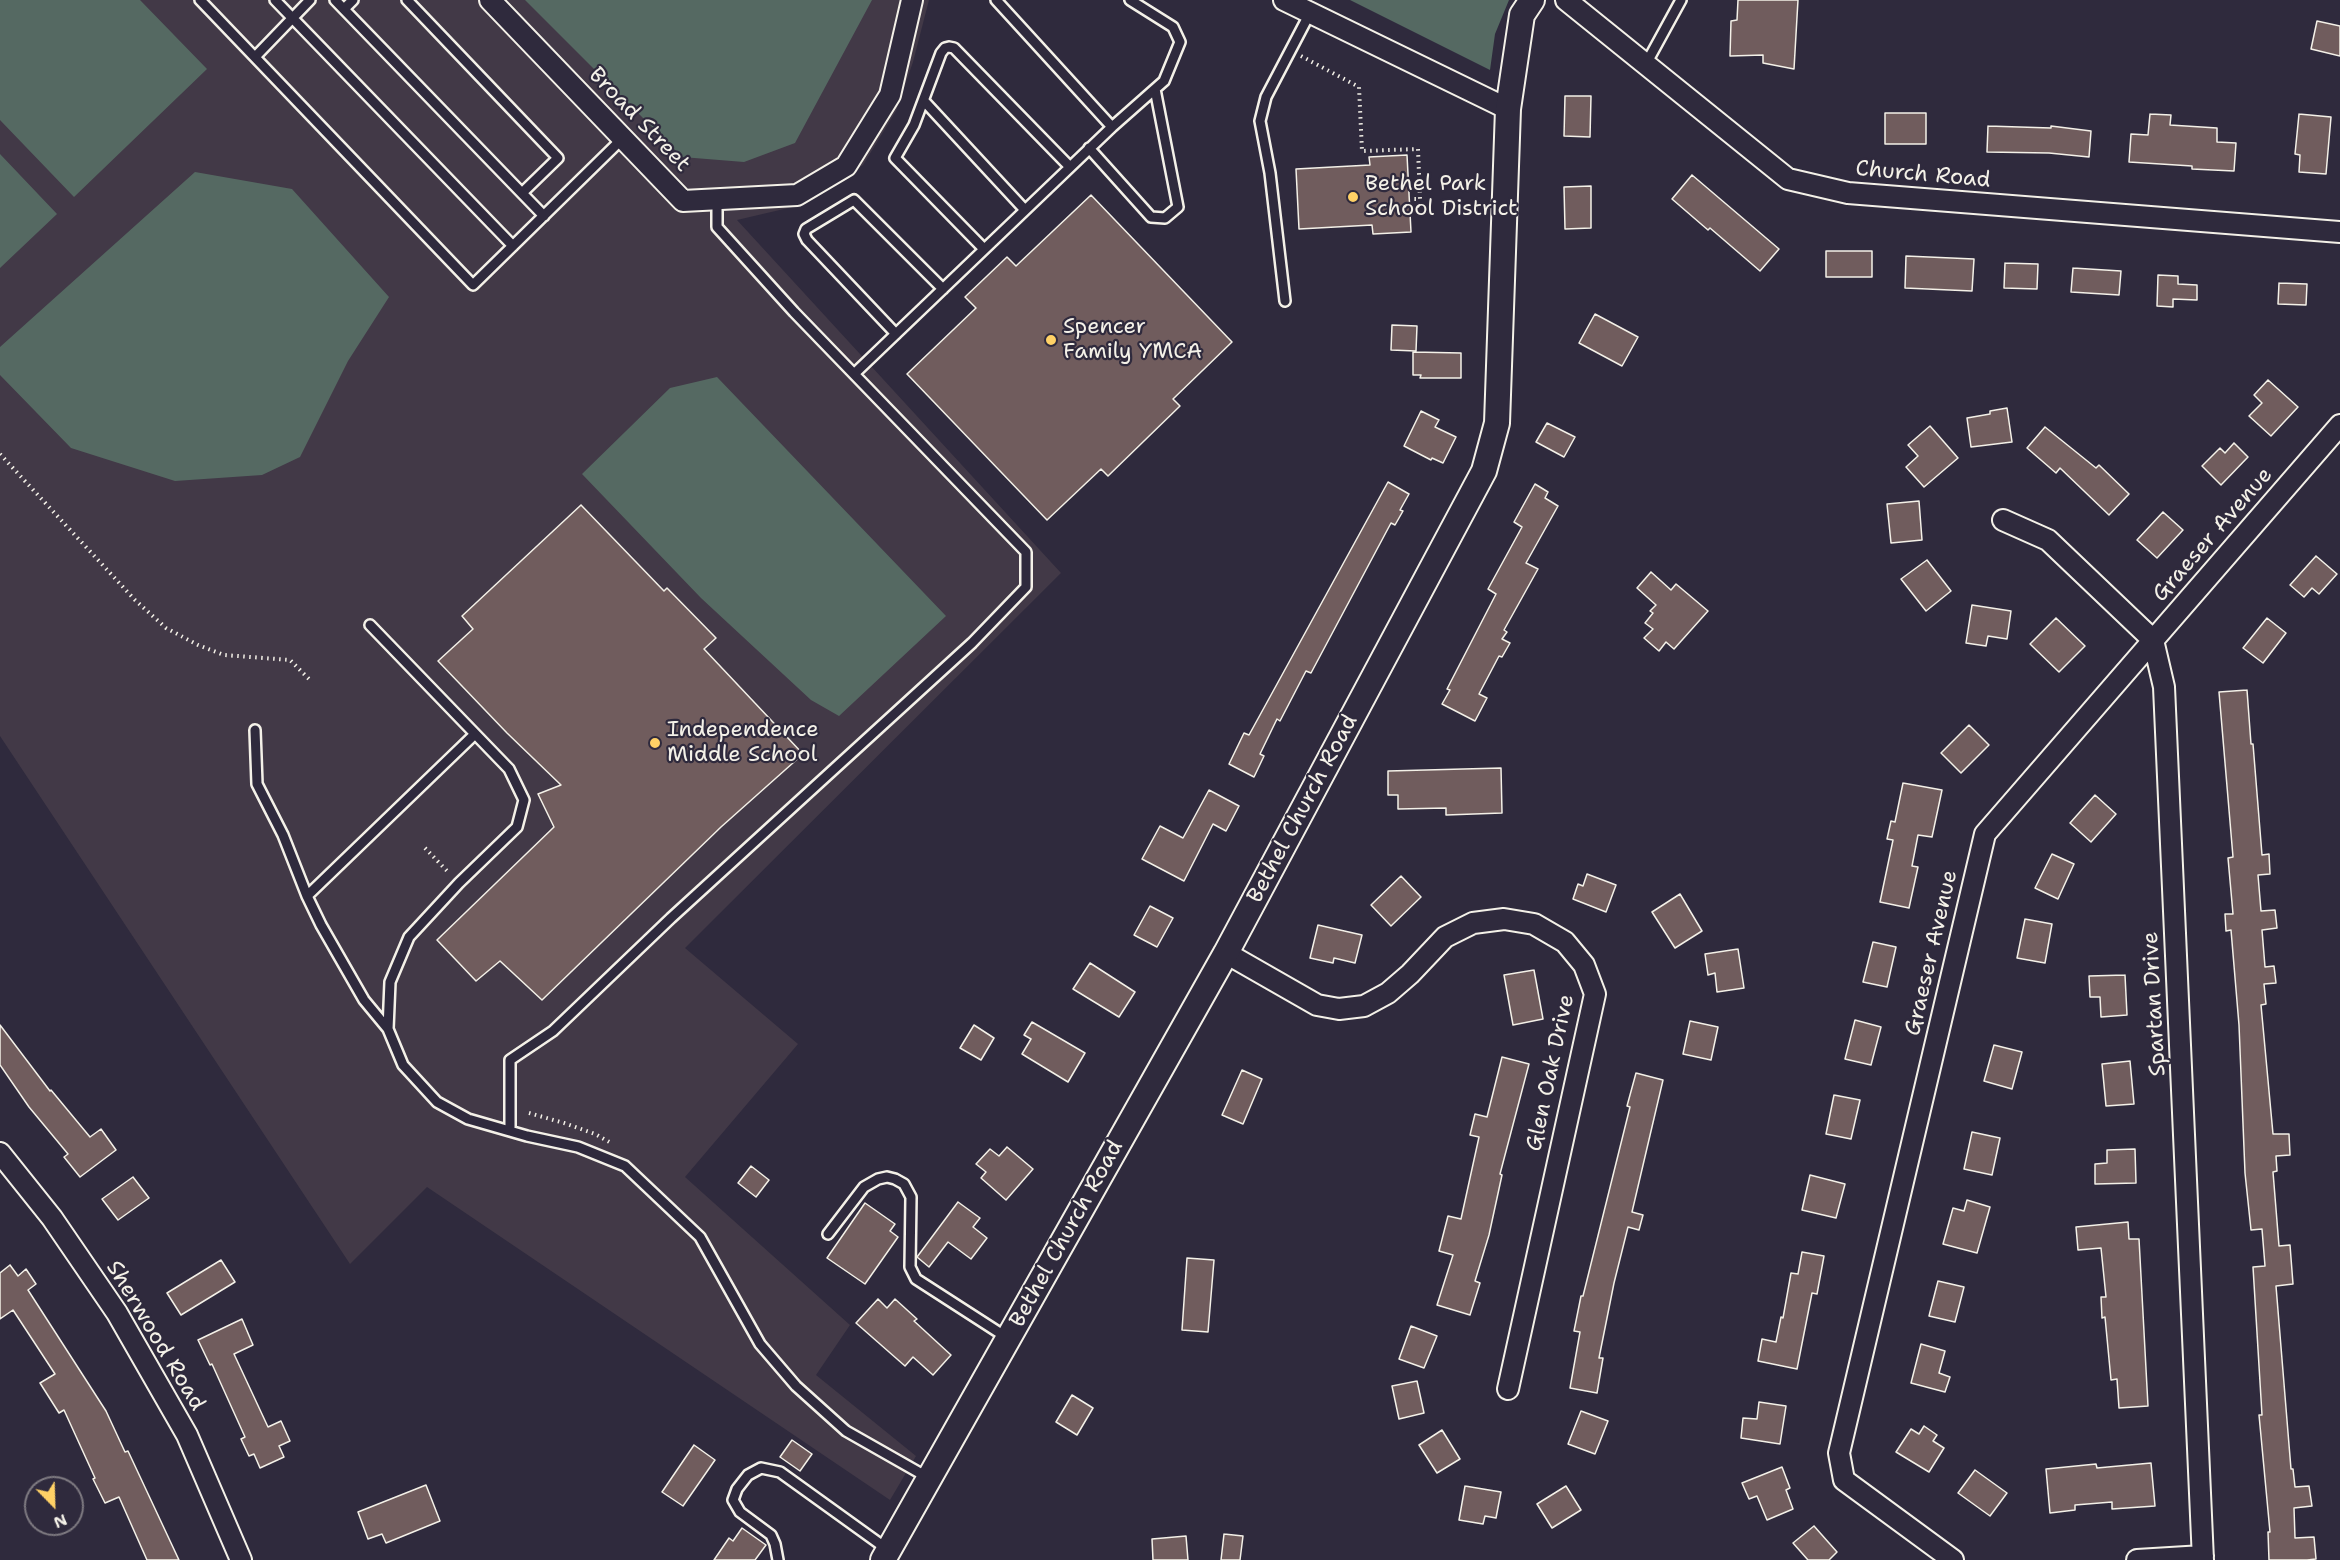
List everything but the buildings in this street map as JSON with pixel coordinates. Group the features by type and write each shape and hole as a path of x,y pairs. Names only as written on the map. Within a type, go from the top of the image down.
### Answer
{"street":[{"name":"Broad Street","path":"490,0 683,201 797,195 846,166 890,95 912,0"},
{"path":"1284,0 1508,109"},
{"name":"Bethel Church Road","path":"886,1555 1226,952 1484,471 1497,423 1508,109 1522,15 1532,0"},
{"name":"Church Road","path":"1566,0 1788,179 1848,193 2340,232"},
{"name":"Graeser Avenue","path":"1953,1560 1844,1480 1839,1454 1985,834 2340,425"},
{"path":"2003,520 2048,540 2153,640"},
{"name":"Spartan Drive","path":"2153,640 2164,687 2203,1558"},
{"name":"Glen Oak Drive","path":"1226,952 1317,1005 1339,1009 1364,1006 1388,993 1410,974 1445,937 1473,923 1504,919 1534,924 1565,942 1584,965 1595,994 1508,1389"},
{"name":"Sherwood Road","path":"0,1154 52,1218 117,1313 187,1435 241,1560"},
{"path":"2137,1560 2203,1558"}],"lane":[{"path":"200,0 473,285 623,138"},
{"path":"275,0 513,246"},
{"path":"255,57 310,0"},
{"path":"335,0 544,216"},
{"path":"344,9 353,0"},
{"path":"407,0 558,158 522,193"},
{"path":"996,0 1112,127"},
{"path":"854,375 1089,148 1164,81 1180,42 1173,27 1130,0"},
{"path":"1646,64 1681,0"},
{"path":"1285,301 1270,173 1260,121 1266,97 1310,13"},
{"path":"984,249 895,158 910,132 945,48 952,47 1070,167"},
{"path":"1089,148 1151,217 1165,218 1178,207 1155,89"},
{"path":"924,101 1025,210"},
{"path":"510,1131 510,1060 553,1031 671,918 972,643 1026,587 1026,552 794,312 717,227 717,199"},
{"path":"896,334 807,240 804,234 806,229 855,200 943,289"},
{"path":"370,625 509,769 524,800 517,827 459,883 409,937 390,982 388,1029"},
{"path":"255,730 257,784 283,835 307,896 342,964 364,1000 388,1029 403,1065 437,1102 468,1119 578,1147 625,1166 700,1237 760,1344 796,1386 846,1431 929,1478"},
{"path":"307,896 475,734"},
{"path":"828,1234 864,1187 887,1177 904,1184 911,1197 910,1267 916,1279 1008,1339"},
{"path":"778,1560 771,1535 740,1512 734,1500 737,1489 748,1475 761,1468 780,1472 886,1555"}],"path":[{"path":"1290,50 1359,87 1362,151 1418,149 1420,199 1414,199"},
{"path":"0,454 135,600 166,628 198,645 224,655 290,660 310,680"},
{"path":"425,848 446,869"}],"shaded area":[{"path":"0,0 929,0 913,62 896,111 863,165 801,205 737,220 1061,573 685,948 798,1044 685,1177 850,1325 816,1375 916,1456 890,1500 427,1187 350,1264 0,736"}],"green space":[{"path":"0,0 140,0 207,69 74,197 0,120"},
{"path":"525,0 872,0 795,143 744,162 682,157"},
{"path":"1350,0 1509,0 1495,34 1490,70"},
{"path":"0,154 57,214 0,268"},
{"path":"195,172 292,189 389,297 348,361 300,457 262,475 175,481 71,448 0,375 0,347"},
{"path":"717,377 946,616 839,716 811,700 701,598 582,474 670,388"}],"place":[{"name":"Bethel Park School District","path":"1353,197"},
{"name":"Spencer Family YMCA","path":"1051,340"},
{"name":"Independence Middle School","path":"655,743"}]}
